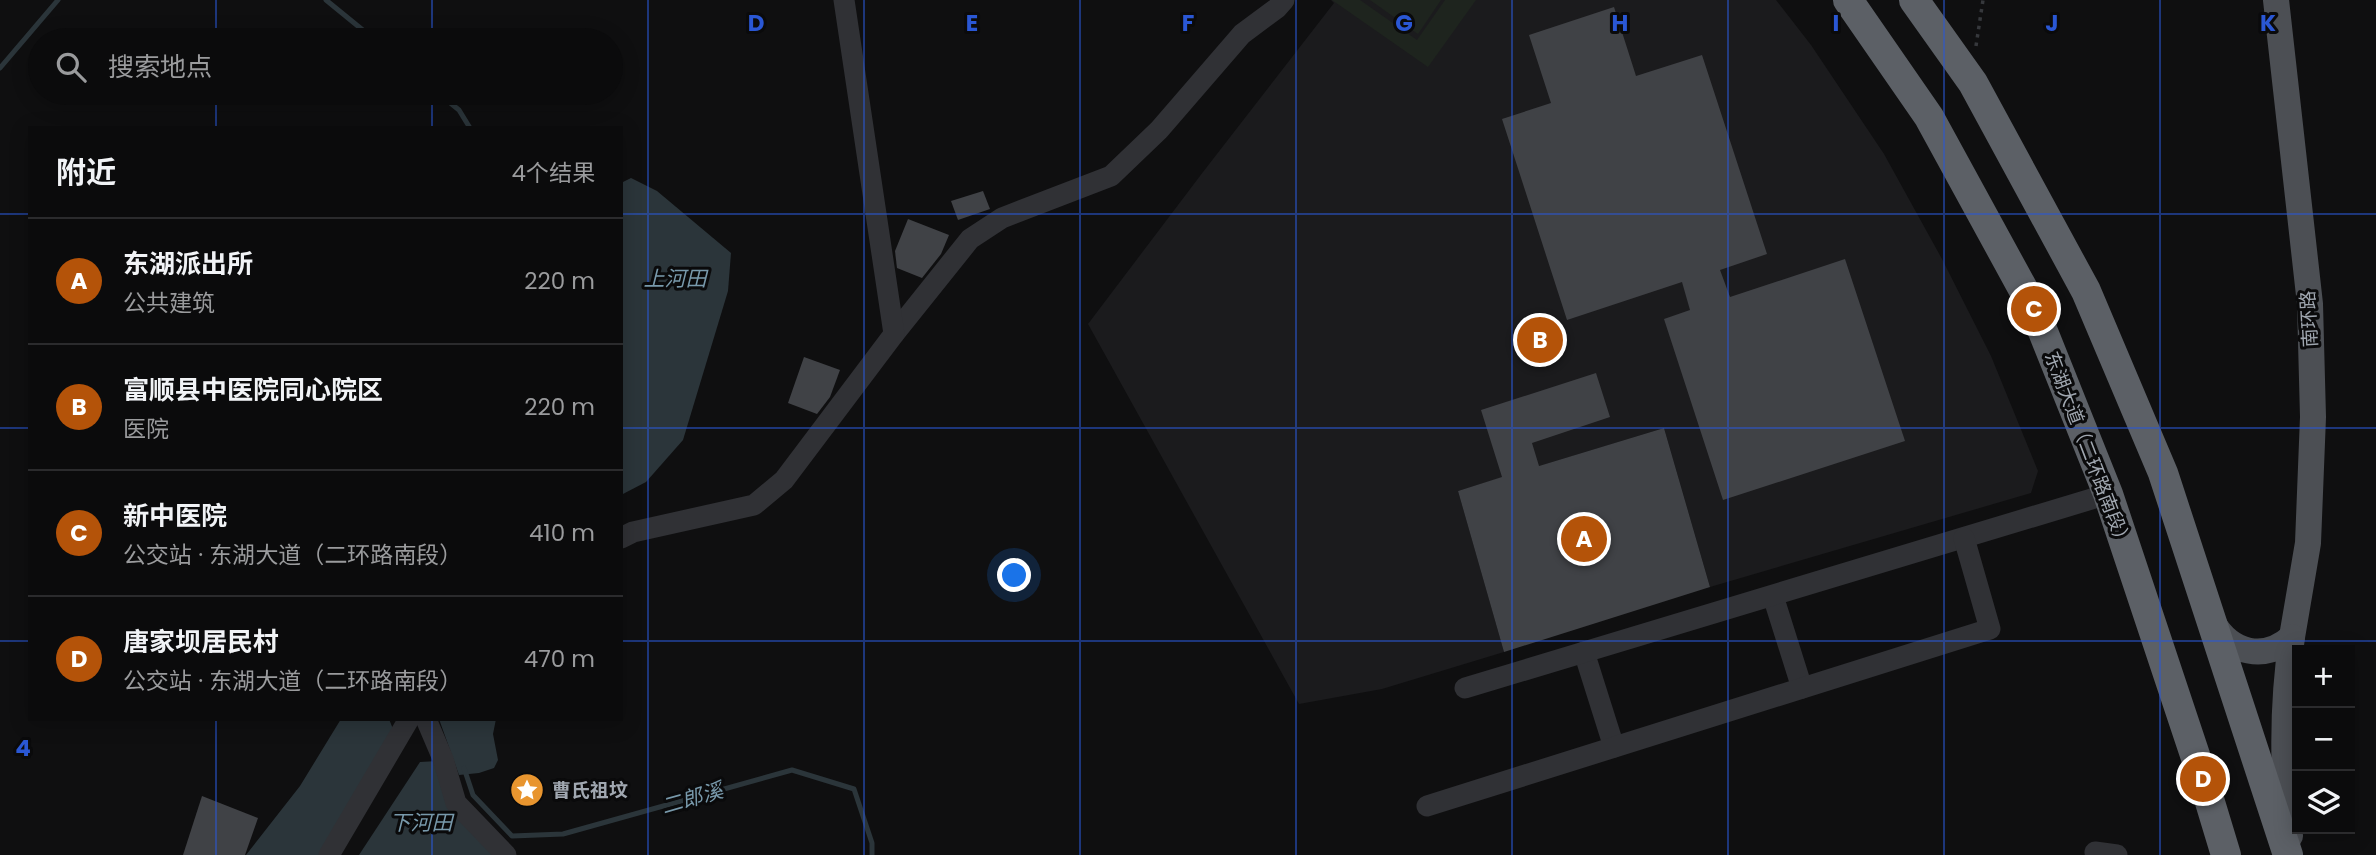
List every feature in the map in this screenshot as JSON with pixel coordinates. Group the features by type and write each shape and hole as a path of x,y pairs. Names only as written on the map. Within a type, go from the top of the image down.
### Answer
{"highway":[{"name":"东湖大道（二环路南段）","path":"1848,0 1929,117 2034,309 2108,494 2226,855"},
{"path":"1914,0 1973,83 2086,291 2163,473 2290,855"}],"main road":[{"name":"南环路","path":"2276,0 2309,304 2313,417 2308,542 2285,684 2283,731 2290,855"},
{"path":"2213,623 2220,636 2229,643 2257,652 2281,647 2292,638"}],"street":[{"path":"844,0 894,334"},
{"path":"623,537 633,532 754,505 784,480 894,334 970,239 1002,218 1111,176 1159,130 1242,34 1284,0"},
{"path":"1465,688 2108,494"},
{"path":"1427,806 1990,629 1965,538"},
{"path":"1773,596 1802,688"},
{"path":"1584,652 1614,747"},
{"path":"329,855 408,721"},
{"path":"427,721 443,759 456,803 506,855"},
{"path":"2095,852 2116,855"}],"path":[{"path":"1976,48 1983,0"}],"shaded area":[{"path":"1331,0 1776,0 1811,45 1884,154 1942,259 1991,356 2038,471 2031,493 1710,587 1664,428 1458,491 1504,652 1382,689 1299,704 1088,324 1334,3"},
{"path":"1332,0 1360,0 1417,40 1445,0 1476,0 1428,67"},
{"path":"1370,0 1441,0 1418,34"}],"water":[{"name":"上河田","path":"631,178 657,191 731,253 728,291 683,440 646,482 623,494 623,182"},
{"path":"340,721 390,721 397,739 329,855 246,855 300,786"},
{"path":"440,721 496,721 493,734 498,760 494,768 459,775"},
{"name":"下河田","path":"438,761 499,855 359,855 420,762"}],"building":[{"path":"1614,7 1636,76 1702,55 1767,254 1720,270 1730,297 1845,259 1905,441 1723,500 1664,319 1690,310 1682,282 1567,320 1502,119 1551,103 1529,35"},
{"path":"983,191 990,209 958,220 951,201"},
{"path":"908,219 949,235 941,254 922,278 897,268 895,251"},
{"path":"804,357 840,370 830,397 817,414 788,403"},
{"path":"1596,373 1610,417 1532,443 1539,466 1664,428 1710,587 1504,652 1458,491 1502,477 1481,410"},
{"path":"202,796 258,818 245,855 183,855"}],"waterway":[{"name":"二郎溪","path":"34,28 58,0"},
{"name":"二郎溪","path":"326,0 360,28"},
{"name":"二郎溪","path":"0,68 28,35"},
{"name":"二郎溪","path":"453,105 469,126"},
{"name":"二郎溪","path":"464,768 473,795 512,836 563,834 792,770 854,789 872,843 872,855"}],"place":[{"name":"新中医院","path":"2034,309"},
{"name":"富顺县中医院同心院区","path":"1540,340"},
{"name":"东湖派出所","path":"1584,539"},
{"name":"唐家坝居民村","path":"2203,779"},
{"name":"曹氏祖坟","path":"527,790"}]}
